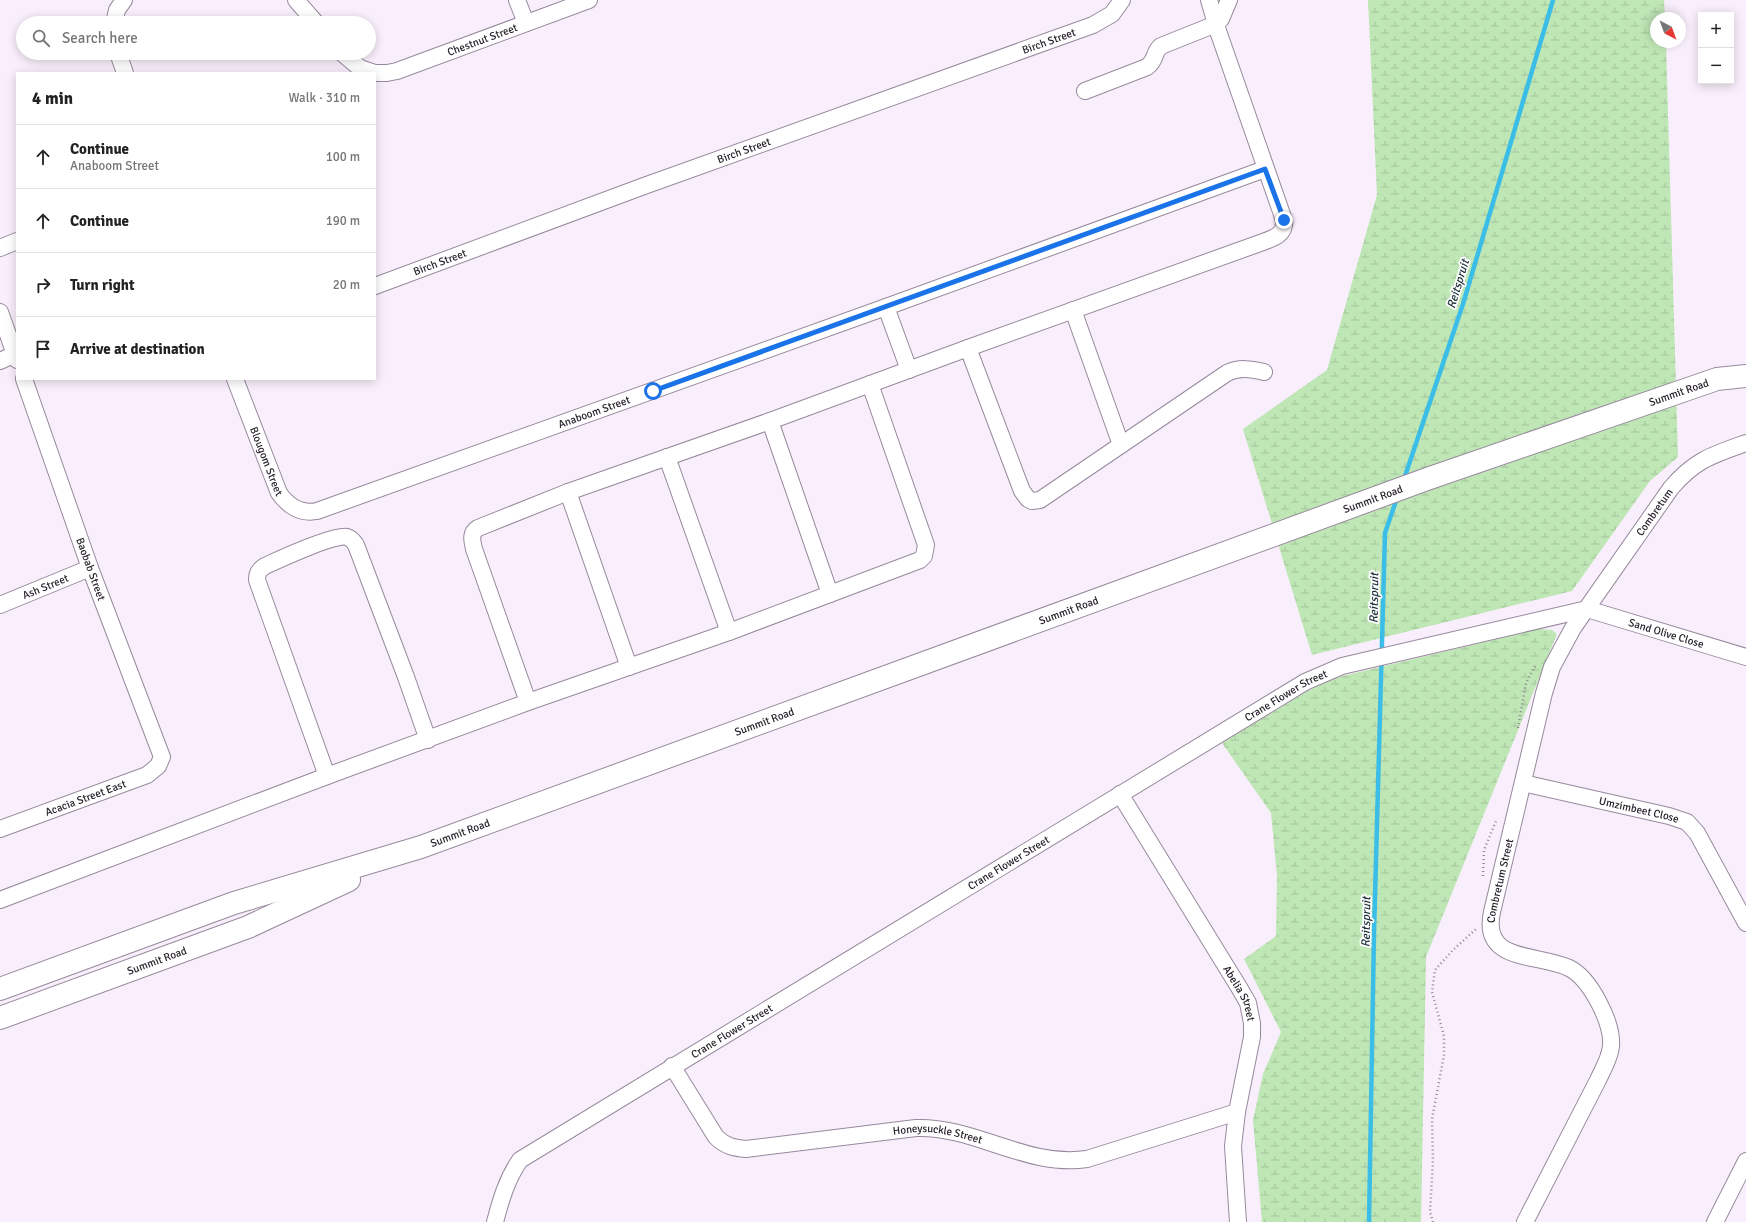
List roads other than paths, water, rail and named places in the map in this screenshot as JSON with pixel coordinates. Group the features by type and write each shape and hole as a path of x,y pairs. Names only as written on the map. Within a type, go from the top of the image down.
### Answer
{"main road":[{"name":"Summit Road","path":"1717,379 1731,368 1746,360"},
{"name":"Summit Road","path":"0,989 234,903 421,847 1427,479 1717,379 1746,376"},
{"name":"Summit Road","path":"0,1018 248,927 421,847"}],"street":[{"path":"116,16 117,10 124,0"},
{"path":"296,0 310,16"},
{"path":"518,0 526,23"},
{"name":"Chestnut Street","path":"376,73 397,71 589,0"},
{"name":"Birch Street","path":"376,286 644,186 1076,31 1105,19 1112,14 1122,0"},
{"path":"528,702 474,549 472,535 478,528 568,492 770,421 1277,236 1284,226 1284,220 1265,169 1209,0"},
{"path":"1084,91 1147,67 1153,63 1156,50 1162,46 1216,24 1221,19 1229,0"},
{"path":"120,60 125,72"},
{"name":"Chestnut Street","path":"350,60 360,68 372,72"},
{"name":"Anaboom Street","path":"326,509 1265,169"},
{"path":"0,248 16,241"},
{"path":"886,307 909,370"},
{"path":"1073,310 1121,446"},
{"path":"0,312 16,357 0,361"},
{"path":"968,348 1022,491 1028,499 1032,501 1040,500 1227,373 1235,369 1250,369 1264,372"},
{"name":"Baobab Street","path":"24,380 90,568 162,757"},
{"name":"Blougom Street","path":"235,380 274,485 283,499 295,508 309,512 326,509"},
{"path":"0,900 327,776 528,702 729,632 914,563 924,556 927,549 920,524 870,384"},
{"path":"770,421 830,594"},
{"name":"Combretum","path":"1587,609 1659,502 1682,475 1690,467 1705,458 1746,443"},
{"path":"667,457 729,632"},
{"path":"568,492 629,666"},
{"path":"327,776 257,580 260,570 265,566 318,544 341,536 347,537 356,545 428,740"},
{"name":"Ash Street","path":"0,605 90,568"},
{"name":"Sand Olive Close","path":"1587,609 1746,657"},
{"name":"Combretum Street","path":"1525,1222 1601,1074 1608,1058 1611,1044 1610,1030 1604,1013 1591,991 1576,973 1557,964 1506,951 1496,942 1490,932 1490,921 1548,676 1562,648 1587,609"},
{"name":"Crane Flower Street","path":"495,1222 505,1186 520,1160 672,1066 1305,682 1342,666 1587,609"},
{"name":"Acacia Street East","path":"0,829 147,775 158,766 162,757"},
{"name":"Umzimbeet Close","path":"1523,783 1670,816 1687,822 1694,827 1746,923"},
{"name":"Abelia Street","path":"1120,794 1248,1003 1252,1017 1252,1037 1237,1112 1233,1146 1238,1222"},
{"name":"Honeysuckle Street","path":"672,1066 716,1137 724,1144 731,1147 746,1149 916,1128 933,1128 955,1132 1036,1157 1071,1161 1087,1159 1237,1112"},
{"path":"1715,1222 1746,1161"}],"waterway":[{"name":"Reitspruit","path":"1404,479 1463,304 1553,0"},
{"name":"Reitspruit","path":"1369,1222 1374,933 1385,533 1397,498"}]}
